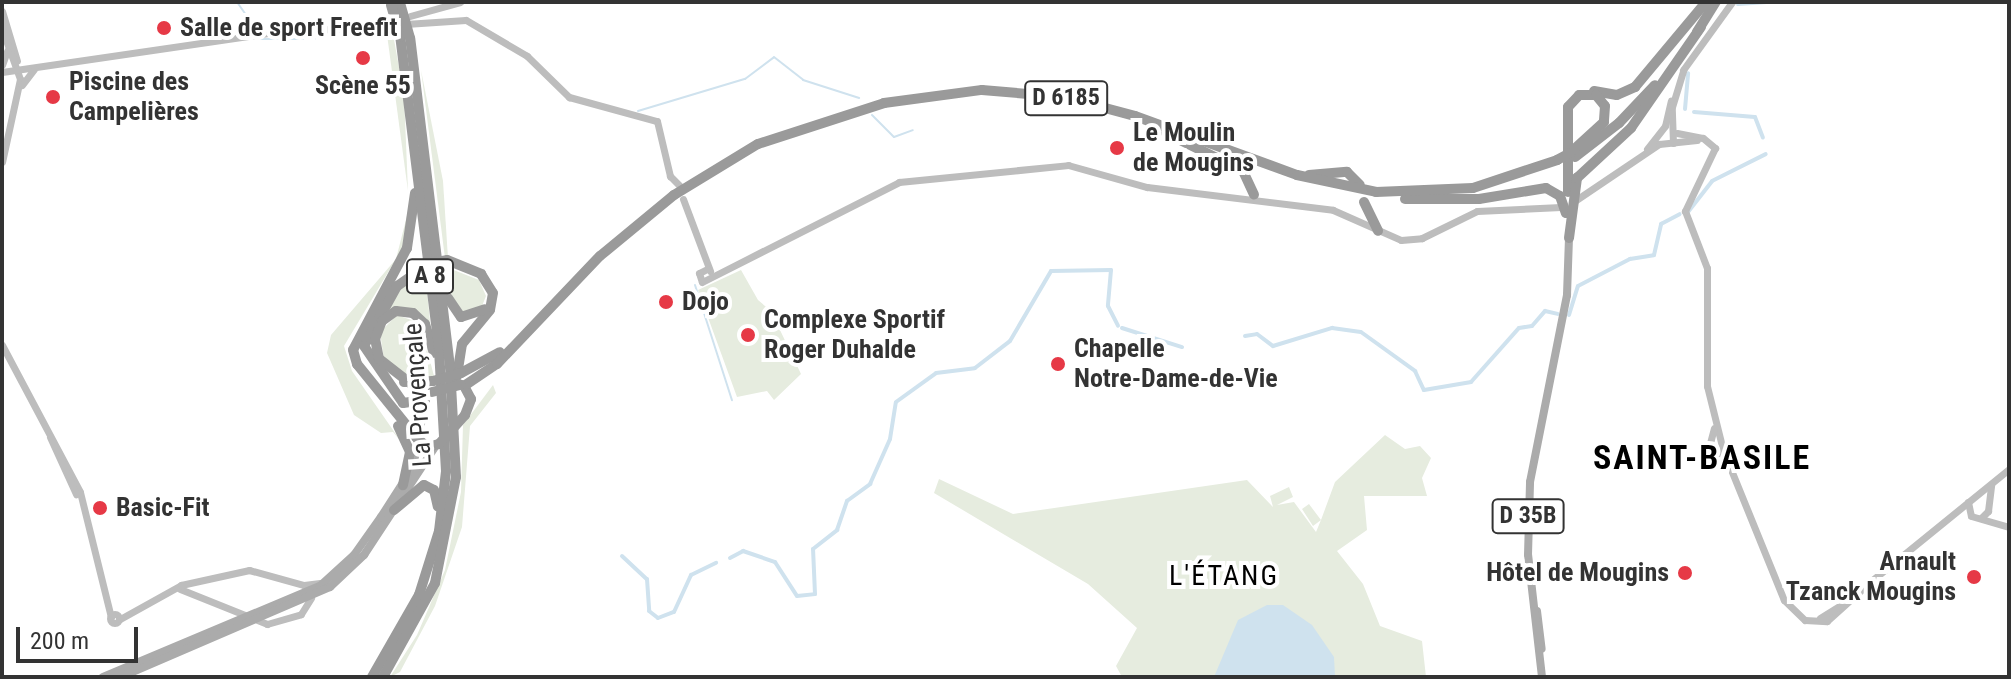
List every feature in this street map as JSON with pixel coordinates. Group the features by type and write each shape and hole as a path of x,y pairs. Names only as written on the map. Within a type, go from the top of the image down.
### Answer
{"highway":[{"name":"D 6185","path":"471,396 655,216 721,169 797,134 892,106 984,95 1063,102 1166,133 1307,184 1403,198 1487,191 1557,164 1631,112 1701,27 1711,2"},
{"name":"D 6185","path":"1570,156 1625,110 1711,2"},
{"path":"1569,238 1564,107 1571,95 1631,90 1711,2"},
{"name":"La Provençale","path":"383,677 411,634 442,559 453,506 456,435 436,241 405,38 396,3"},
{"path":"1569,238 1577,178 1631,128 1701,27"},
{"name":"La Provençale","path":"372,677 406,623 433,555 445,490 445,418 405,38"},
{"name":"D 6185","path":"462,381 493,358 656,208 717,165 805,125 884,103 969,90 1049,94 1135,116 1335,186 1400,193 1496,184 1557,164"},
{"path":"1567,133 1572,99 1586,93 1600,98 1604,122 1570,156"},
{"path":"1166,133 1243,171 1251,193"},
{"path":"414,135 411,234 354,344 362,370 415,446"},
{"path":"1242,155 1313,176 1347,172 1360,185"},
{"path":"1403,198 1479,199 1546,188 1563,202 1569,238"},
{"path":"1362,215 1378,231"},
{"path":"436,241 450,307 461,317 479,315 489,301 486,284 447,262"},
{"path":"362,370 357,351 362,334 395,282 422,266 447,262 481,274 493,296 459,352 456,435"},
{"path":"373,307 353,336 350,358 415,446 437,446 465,415 471,396 462,381 403,403 366,356 367,333 387,302 422,266"},
{"path":"387,302 372,334 373,352 385,372 430,391"},
{"path":"410,383 390,373 377,353 378,326 396,311 413,313 425,324 445,418"},
{"path":"403,485 430,391"},
{"path":"394,510 417,486 434,490 433,555"}],"main road":[{"path":"421,18 460,2"},
{"path":"1643,155 1662,129 1683,70 1732,2"},
{"path":"2,11 20,91"},
{"path":"2,70 271,33 450,17 472,23 527,56 569,97 657,121 676,178"},
{"path":"2,29 10,42 35,66"},
{"path":"2,70 10,42"},
{"path":"2,162 20,91 35,66"},
{"path":"15,106 17,68"},
{"path":"2,70 17,81"},
{"path":"1673,143 1676,131 1674,96"},
{"path":"1662,129 1706,139 1715,156 1685,211 1707,268 1703,384 1715,421 1715,441 1720,454 1729,463 1779,584 1794,609 1815,618 1834,612 2009,469"},
{"path":"1662,129 1662,143"},
{"path":"1573,202 1662,143 1706,139"},
{"path":"683,199 707,272 744,264 887,187 917,178 1081,165 1147,187 1251,193 1362,215 1412,243 1468,216 1529,206"},
{"path":"1378,231 1413,240 1467,213 1529,206 1561,207"},
{"name":"D 35B","path":"1544,677 1538,637 1530,482 1567,295 1569,238"},
{"path":"2,345 80,492 116,618 167,594 257,569 307,585 326,581"},
{"path":"1715,441 1707,454 1720,454"},
{"path":"167,594 188,589 238,617 267,624 295,615 311,598 353,567 437,446"},
{"path":"1981,518 1988,508 1992,483"},
{"path":"121,677 300,600 354,555 403,485"},
{"path":"1979,496 1997,522"},
{"path":"1967,512 1968,502"},
{"path":"1950,515 1967,512 2009,527"},
{"path":"204,597 203,587 214,579"},
{"path":"287,579 300,600"},
{"path":"103,677 238,617 311,598"},
{"path":"295,615 300,600"},
{"path":"221,608 224,623"}],"shaded area":[{"path":"391,23 404,95 408,191 386,27"},
{"path":"421,70 443,181 448,258 445,258"},
{"path":"412,196 405,244 344,346 352,371 402,443 393,432 381,433 354,415 327,353 331,335 396,259"},
{"path":"446,267 479,280 486,296 482,306 466,315 453,304"},
{"path":"425,270 431,332 424,319 383,314 398,291"},
{"name":"Complexe Sportif Roger Duhalde","path":"741,270 758,300 784,322 780,330 801,374 774,400 767,391 737,397 698,290"},
{"path":"397,315 420,323 434,376 409,379 384,360 380,332"},
{"path":"493,385 496,393 470,426 462,527 435,606 400,672 390,677 417,635 445,570 461,492 463,425"},
{"path":"1385,435 1405,449 1420,446 1431,458 1422,478 1427,496 1364,496 1367,530 1337,551 1363,584 1380,626 1422,641 1426,677 1122,677 1116,666 1137,628 1088,584 934,493 939,479 1013,514 1247,480 1273,507 1270,496 1289,487 1293,497 1277,505 1294,502 1316,532 1335,482"},
{"path":"1309,504 1321,520 1313,526 1302,509"}],"water":[{"path":"1267,605 1283,605 1312,625 1334,657 1335,677 1214,677 1238,620"}],"waterway":[{"path":"237,2 257,31"},
{"path":"1738,4 1770,2"},
{"path":"261,39 315,39"},
{"path":"638,111 745,79 774,57 803,80 859,98"},
{"path":"1685,109 1688,73"},
{"path":"1694,112 1755,117 1763,138"},
{"path":"872,115 894,137 913,130"},
{"path":"1688,212 1712,181 1766,154"},
{"path":"1569,315 1578,286 1630,259 1654,255 1661,224 1680,214"},
{"path":"730,558 743,551 775,562 797,596 815,594 813,549 837,530 847,501 870,484 890,439 896,402 936,373 975,368 1010,341 1051,271 1111,270 1108,306 1118,326"},
{"path":"695,285 732,400"},
{"path":"1245,336 1257,334 1273,346 1332,328 1361,332 1415,371 1424,390 1471,382 1519,328 1532,326 1545,311 1558,314"},
{"path":"1122,328 1182,347"},
{"path":"622,556 647,579 649,611 658,618 674,612 691,575 716,563"}],"place":[{"name":"Salle de sport Freefit","path":"164,28"},
{"name":"Scène 55","path":"363,58"},
{"name":"Piscine des Campelières","path":"53,97"},
{"name":"Le Moulin de Mougins","path":"1117,148"},
{"name":"Dojo","path":"666,302"},
{"name":"Complexe Sportif Roger Duhalde","path":"748,335"},
{"name":"Chapelle Notre-Dame-de-Vie","path":"1058,364"},
{"name":"Basic-Fit","path":"100,508"},
{"name":"Hôtel de Mougins","path":"1685,573"},
{"name":"Arnault Tzanck Mougins","path":"1974,577"}],"district":[{"name":"SAINT-BASILE","path":"1702,458"},
{"name":"L'ÉTANG","path":"1224,576"}]}
